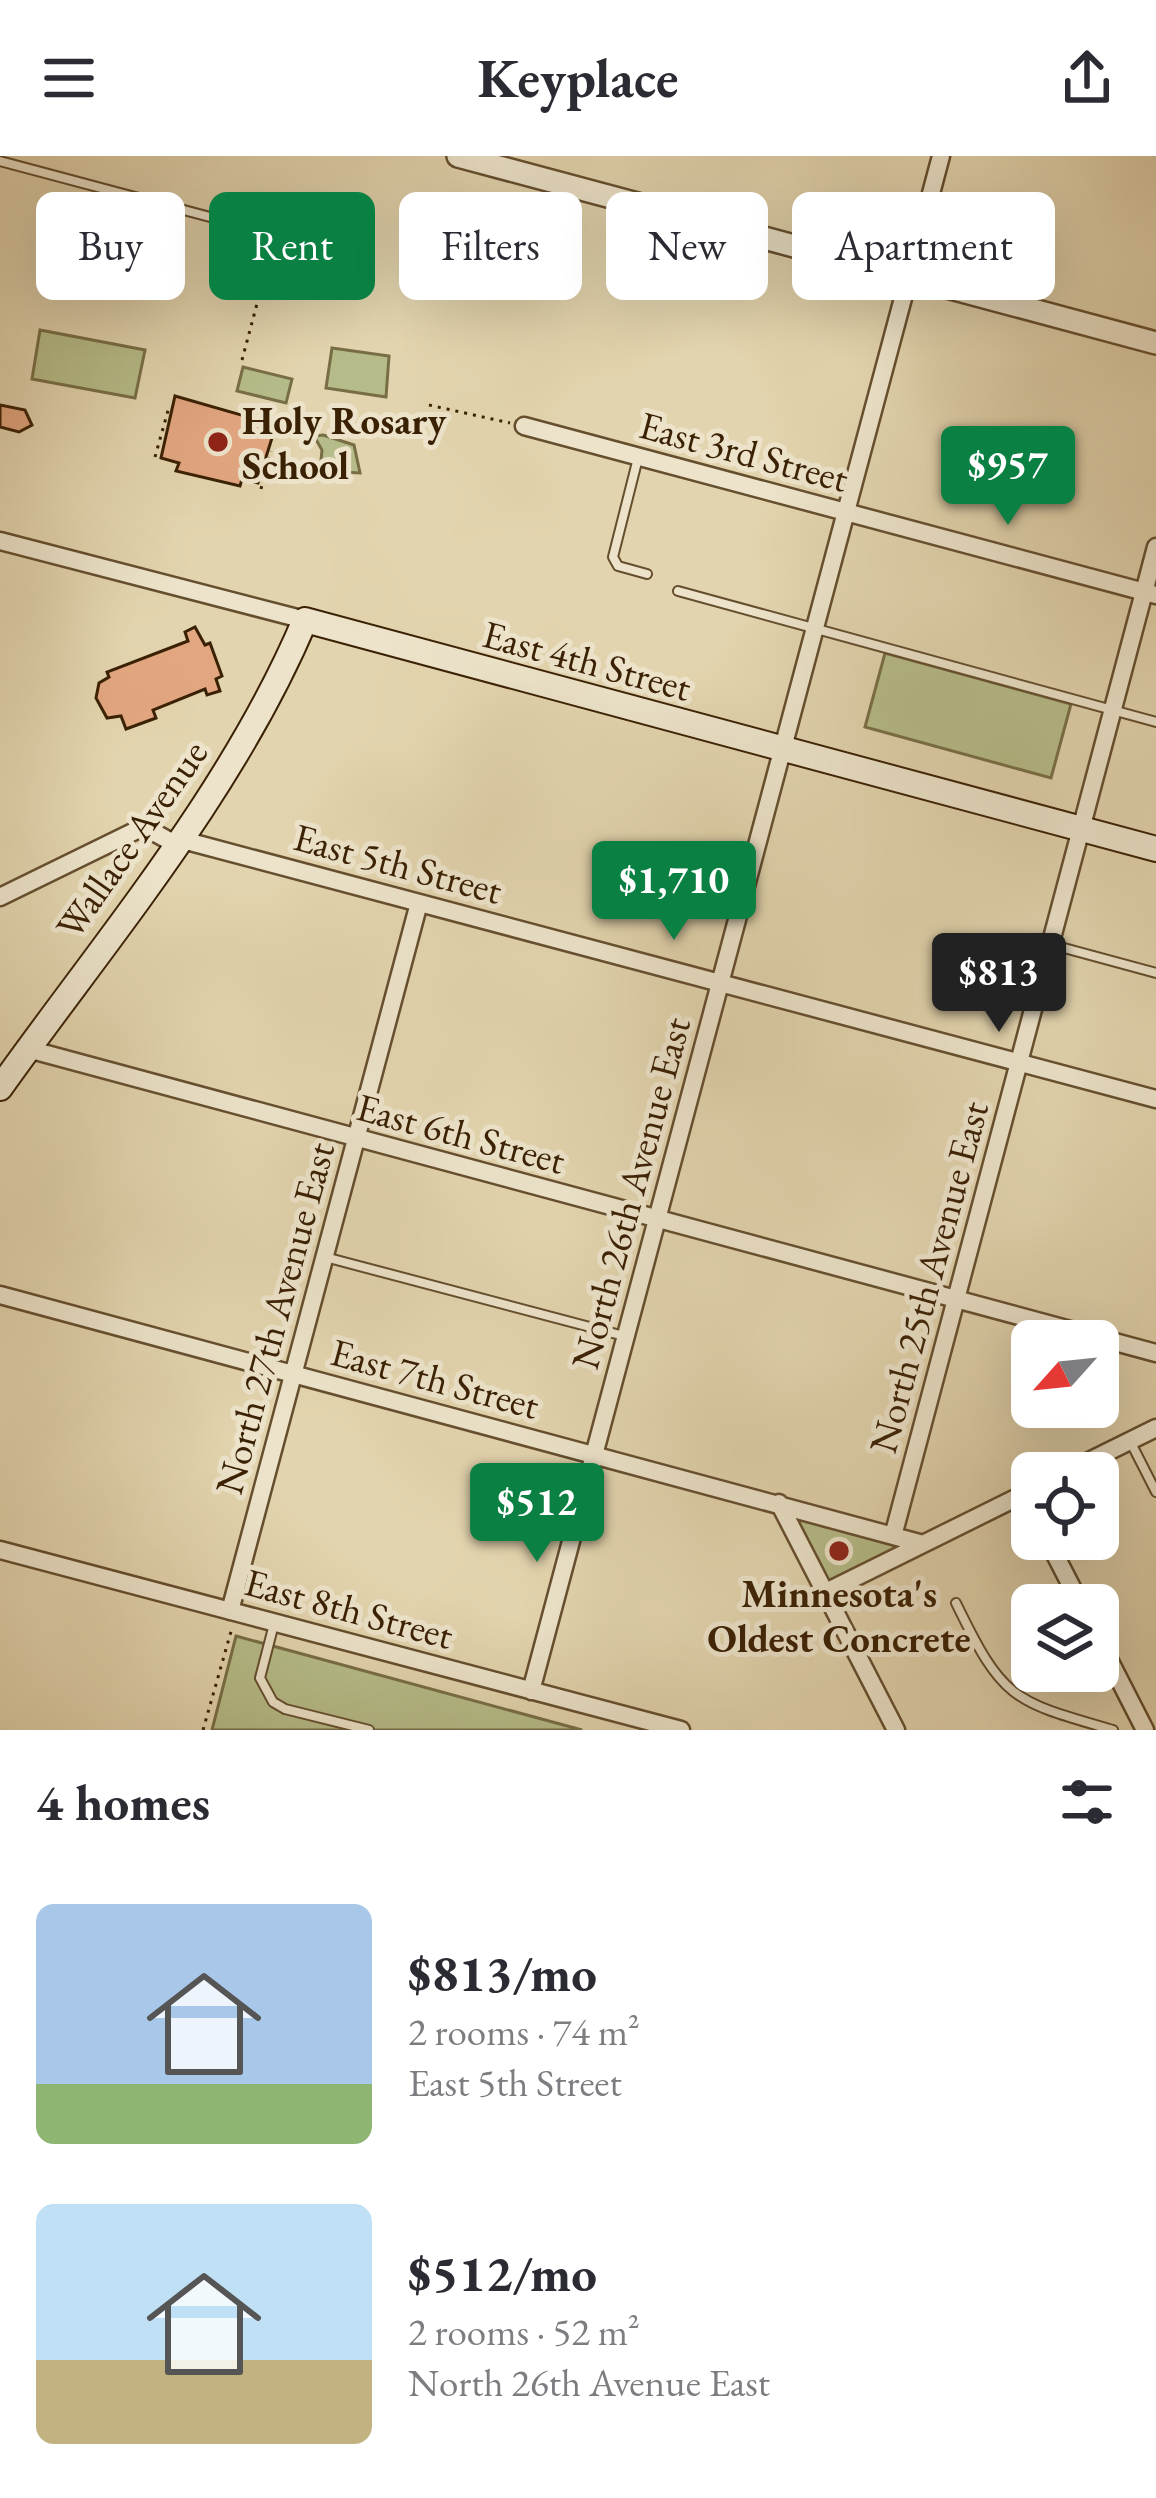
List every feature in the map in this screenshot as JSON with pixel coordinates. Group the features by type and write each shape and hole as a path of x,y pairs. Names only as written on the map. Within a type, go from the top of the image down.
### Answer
{"main road":[{"name":"East 4th Street","path":"305,620 1156,849"},
{"name":"Wallace Avenue","path":"0,1088 177,842 274,691 305,620"}],"street":[{"path":"458,156 792,246"},
{"name":"North 26th Avenue East","path":"930,192 940,156"},
{"name":"North 26th Avenue East","path":"531,1690 902,300"},
{"path":"994,300 1156,343"},
{"name":"East 3rd Street","path":"524,426 1150,593"},
{"name":"East 4th Street","path":"0,541 305,620"},
{"name":"North 25th Avenue East","path":"893,1536 1113,710 1150,593 1156,548"},
{"name":"East 5th Street","path":"0,897 137,830 148,829 177,842 1156,1099"},
{"name":"North 27th Avenue East","path":"233,1612 419,903"},
{"name":"East 6th Street","path":"28,1049 1156,1353"},
{"name":"East 7th Street","path":"0,1295 923,1544"},
{"path":"1108,1452 1156,1428"},
{"path":"779,1504 896,1730"},
{"path":"826,1592 1011,1505"},
{"name":"East 8th Street","path":"0,1550 681,1730"},
{"path":"1119,1679 1145,1730"}],"lane":[{"path":"0,161 209,217"},
{"path":"638,457 613,557 618,566 647,574"},
{"path":"678,591 1156,722"},
{"path":"1051,945 1156,973"},
{"path":"326,1257 626,1336"},
{"path":"1130,1441 1156,1492"},
{"path":"956,1604 985,1662 1016,1695 1040,1709 1113,1730"},
{"path":"275,1623 260,1678 273,1702 369,1730"}],"path":[{"path":"242,360 258,300"},
{"path":"429,405 524,426"},
{"path":"155,458 169,407"},
{"path":"269,460 271,452"},
{"path":"261,489 264,477"},
{"path":"203,1730 233,1612"}],"green space":[{"path":"40,330 145,350 135,398 32,379"},
{"path":"332,348 389,356 386,397 326,388"},
{"path":"243,367 292,379 286,403 237,391"},
{"path":"314,436 354,445 360,473 320,471 322,450"},
{"path":"885,653 1071,704 1051,778 865,727"},
{"path":"779,1504 923,1544 826,1592"},
{"path":"236,1636 582,1730 212,1730"}],"building":[{"name":"Holy Rosary School","path":"175,396 276,425 258,483 242,479 240,486 176,471 179,463 161,458"},
{"path":"0,405 25,410 32,425 19,432 0,427"},
{"path":"195,627 205,645 210,643 222,676 216,679 220,691 207,695 205,689 153,710 156,718 126,729 121,716 107,718 96,698 99,683 109,677 107,672 188,641 185,632"}],"place":[{"name":"Holy Rosary School","path":"218,442"},
{"name":"Minnesota's Oldest Concrete","path":"839,1551"}]}
